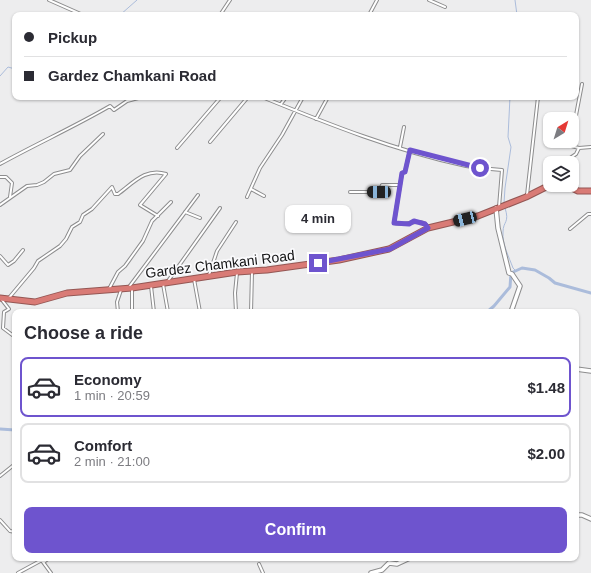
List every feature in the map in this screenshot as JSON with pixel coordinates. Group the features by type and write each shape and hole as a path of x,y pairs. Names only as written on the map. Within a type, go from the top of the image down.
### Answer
{"highway":[{"name":"Gardez Chamkani Road","path":"0,298 34,302 67,293 130,288 209,275 307,265 390,249 428,228 478,216 498,207 526,198 543,189"},
{"path":"579,191 591,191"}],"street":[{"path":"49,0 76,12"},
{"path":"222,12 230,0"},
{"path":"370,12 377,0"},
{"path":"429,0 445,7"},
{"path":"579,100 582,84"},
{"path":"0,164 30,147 91,118 110,106 114,110 131,100"},
{"path":"177,148 218,100"},
{"path":"210,142 245,100"},
{"path":"269,100 316,120 400,147 466,166 502,170 498,207 498,228 511,274 520,286 512,309"},
{"path":"281,105 284,100"},
{"path":"247,197 260,168 282,135 301,100"},
{"path":"316,120 326,100"},
{"path":"526,198 538,100"},
{"path":"577,112 579,100"},
{"path":"400,147 404,127"},
{"path":"0,205 27,186 37,185 44,182 54,174 70,170 80,156 103,134"},
{"path":"573,156 579,148 591,147"},
{"path":"410,150 405,172 402,173 394,224 409,224 416,221 425,224 428,228"},
{"path":"8,299 38,261 60,246 66,239 72,227 80,222 84,215 92,209 112,187 113,192 118,194 138,178 152,173 166,174 140,205 158,216"},
{"path":"0,177 6,177 12,183 10,186 10,197"},
{"path":"350,192 379,192 382,185 400,185"},
{"path":"251,189 264,196"},
{"path":"132,309 130,288 198,195"},
{"path":"108,289 111,281 143,241 149,227 171,202"},
{"path":"168,309 165,282 220,208"},
{"path":"185,212 200,218"},
{"path":"570,229 588,214 591,214"},
{"path":"209,275 217,250 236,222"},
{"path":"0,256 8,265 14,261 23,250"},
{"path":"251,309 252,270"},
{"path":"236,309 235,293 237,272"},
{"path":"194,277 199,309"},
{"path":"150,284 154,309"},
{"path":"118,309 117,302 121,289"},
{"path":"0,298 3,304 9,309 4,312 3,328 12,335"},
{"path":"579,369 591,371"},
{"path":"0,476 12,466"},
{"path":"579,515 591,519"},
{"path":"0,520 12,531"},
{"path":"18,573 29,569 41,561"},
{"path":"43,561 51,573"},
{"path":"371,573 382,570 389,563 397,564 404,561"},
{"path":"259,564 263,573"}],"waterway":[{"path":"123,12 137,0"},
{"path":"515,0 517,12"},
{"path":"0,76 8,67 12,68"},
{"path":"504,203 511,147 508,137 510,100"},
{"path":"505,208 507,219 503,228 503,237 506,250 513,268 516,271"},
{"path":"490,309 510,287 511,273 522,268 535,270 555,283 591,293"},
{"path":"0,429 12,430"}],"route":[{"path":"318,263 340,260 375,251 390,249 396,244 428,228 427,225 416,221 409,224 394,223 402,173 405,172 410,150 466,166 480,168"}]}
